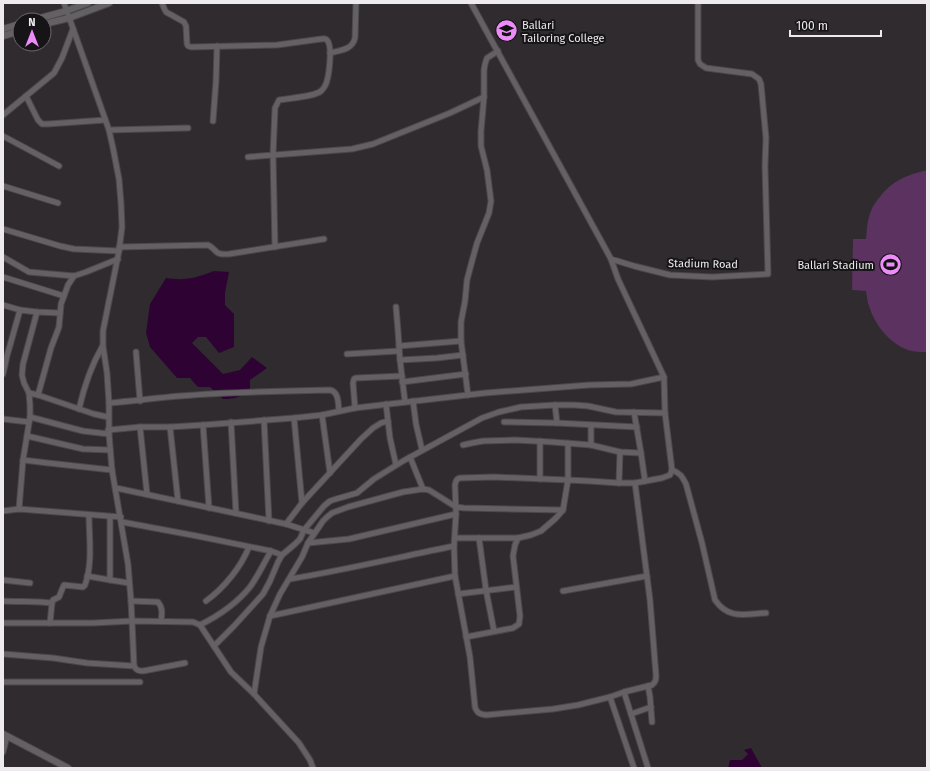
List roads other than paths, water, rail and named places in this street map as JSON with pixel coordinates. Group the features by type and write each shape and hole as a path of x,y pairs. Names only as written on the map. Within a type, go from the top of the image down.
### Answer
{"street":[{"path":"64,3 109,130 119,178 122,227 118,259 102,346 107,373 109,403 108,417 112,470 128,564 132,601 134,666 138,671 143,671 185,663"},
{"path":"52,15 88,3"},
{"path":"52,22 69,18 109,3"},
{"path":"162,3 166,12 184,22 186,26 187,44 191,47 277,45 321,38 328,41 330,61 326,86 314,95 278,100 275,108 273,155 275,247"},
{"path":"330,53 346,49 354,43 356,3"},
{"path":"471,3 496,52 611,259 618,279 664,377 665,413 672,470 670,475 664,478 635,483 494,477 457,479 454,546 455,576 470,657 475,707 477,712 486,715 578,705 648,686 656,681 650,600 635,483"},
{"name":"Stadium Road","path":"611,259 670,275 712,277 768,274 765,166 766,138 761,84 752,74 706,68 700,64 698,60 698,3"},
{"path":"3,115 54,74 73,30"},
{"path":"213,122 217,46"},
{"path":"468,395 461,341 461,322 467,280 477,243 489,213 491,201 487,170 481,146 484,70 487,58 496,52"},
{"path":"26,96 38,120 42,124 105,120"},
{"path":"248,157 352,149 373,144 450,113 484,97"},
{"path":"109,130 188,128"},
{"path":"3,136 59,166"},
{"path":"3,186 58,203"},
{"path":"3,229 74,249 119,249 208,245 220,255 324,239"},
{"path":"3,257 29,272 74,276 118,259"},
{"path":"38,395 59,327 61,304 68,285 74,276"},
{"path":"3,277 64,296"},
{"path":"3,305 20,310 60,313"},
{"path":"396,307 405,402"},
{"path":"3,374 20,310"},
{"path":"18,509 30,405 29,393 22,375 23,364 37,312"},
{"path":"347,354 461,341"},
{"path":"79,409 96,357 102,346"},
{"path":"136,352 140,401"},
{"path":"400,360 463,355"},
{"path":"355,408 353,383 354,379 356,378 402,379 466,374"},
{"path":"3,419 29,420 83,431 109,432 140,427 170,427 294,418 355,408 413,401 532,389 632,384 664,377"},
{"path":"109,403 179,396 330,390 334,391 336,394 339,411"},
{"path":"29,393 108,417"},
{"path":"413,401 417,431 422,450"},
{"path":"386,404 390,438 396,465"},
{"path":"214,646 264,594 282,555 300,539 304,530 324,506 330,501 357,493 374,479 396,465 482,418 521,407 555,405 581,406 616,412 665,413"},
{"path":"555,405 557,424"},
{"path":"634,412 645,481"},
{"path":"322,414 330,473"},
{"path":"294,418 302,503"},
{"path":"264,420 269,521"},
{"path":"286,524 302,503 361,439 373,428 388,421"},
{"path":"231,422 236,514"},
{"path":"504,422 637,427"},
{"path":"203,425 209,508"},
{"path":"591,426 591,445"},
{"path":"140,427 147,494"},
{"path":"170,427 178,501"},
{"path":"27,436 82,449 110,450"},
{"path":"463,445 483,441 540,441 591,445 620,452 641,453"},
{"path":"540,441 540,479"},
{"path":"455,538 518,538 541,530 556,518 563,510 568,480 568,443"},
{"path":"619,483 620,452"},
{"path":"410,457 423,489"},
{"path":"23,460 112,470"},
{"path":"672,470 678,472 683,477 686,484 702,543 715,600 720,608 727,612 736,614 766,613"},
{"path":"116,488 286,524 314,533"},
{"path":"254,694 261,647 270,616 280,594 290,579 314,533 323,521 332,513 348,507 403,492 423,489 429,490 456,507 563,510"},
{"path":"3,511 18,509 110,517 271,551 282,555"},
{"path":"308,543 349,539 456,514"},
{"path":"50,623 52,602 59,597 64,585 85,586 89,568 89,515"},
{"path":"110,517 110,580"},
{"path":"480,538 486,590 494,631"},
{"path":"466,637 513,628 519,624 520,616 513,556 518,538"},
{"path":"290,579 454,546"},
{"path":"206,601 215,594 241,564 249,547"},
{"path":"200,625 220,614 250,587 271,551"},
{"path":"87,576 129,583"},
{"path":"270,616 455,576"},
{"path":"563,591 647,576"},
{"path":"3,580 30,584"},
{"path":"458,594 516,587"},
{"path":"3,601 52,602"},
{"path":"132,601 158,602 162,610 161,621"},
{"path":"3,623 161,621 193,622 200,625 231,672 300,743 313,768"},
{"path":"3,654 53,658 86,663 134,666"},
{"path":"3,682 140,682"},
{"path":"648,686 652,722"},
{"path":"624,692 648,768"},
{"path":"610,697 634,768"},
{"path":"631,714 651,707"},
{"path":"3,752 5,735 68,768"}],"place":[{"name":"Ballari Tailoring College","path":"507,31"},
{"name":"Ballari Stadium","path":"890,265"}]}
